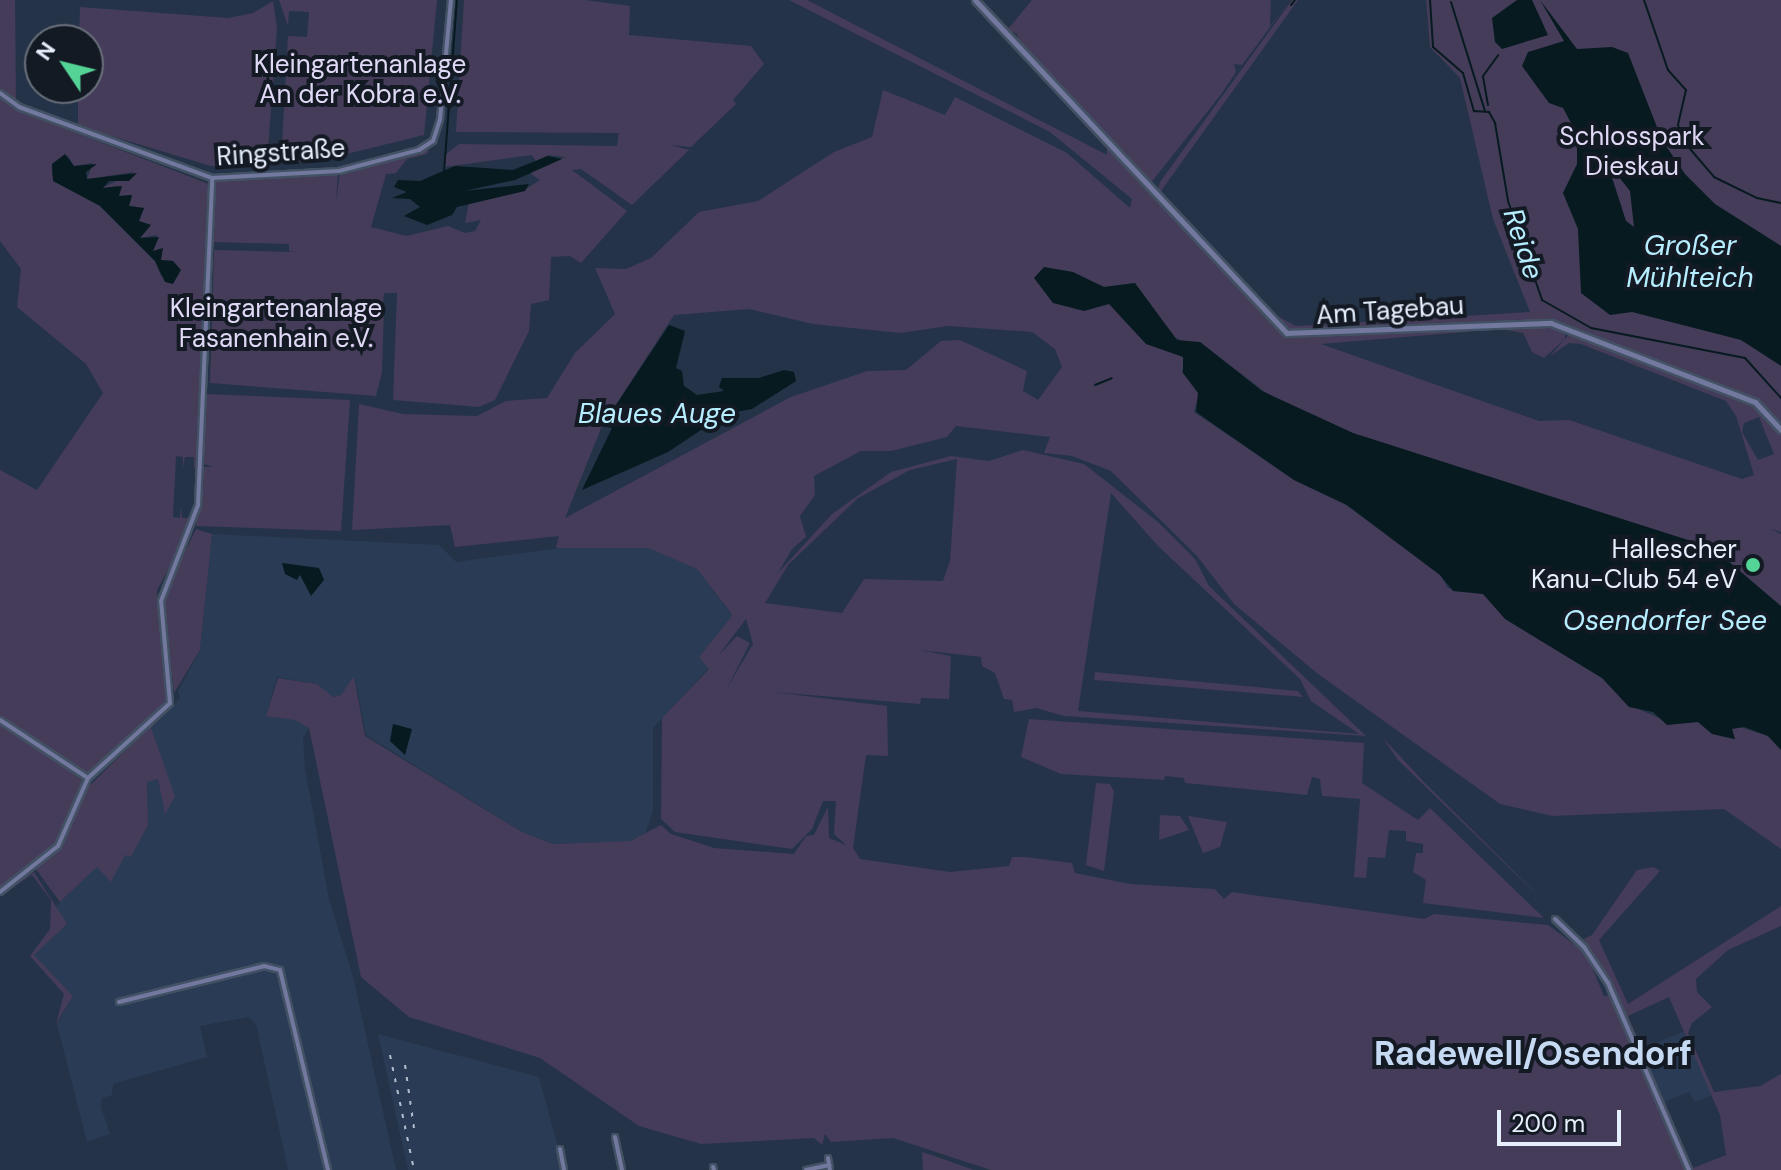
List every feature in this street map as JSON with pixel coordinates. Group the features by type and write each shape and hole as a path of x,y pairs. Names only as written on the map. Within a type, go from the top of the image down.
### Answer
{"street":[{"name":"Ringstraße","path":"0,93 19,107 212,178 332,172 429,145 440,126 451,0"},
{"name":"Am Tagebau","path":"975,0 1287,333 1551,323 1755,402 1781,430"},
{"path":"0,892 58,846 88,778 170,703 161,601 198,505 212,178"},
{"path":"0,720 88,778"},
{"path":"1555,919 1584,947 1608,983 1689,1170"},
{"path":"119,1002 264,966 280,970 328,1170"},
{"path":"615,1137 622,1170"},
{"path":"560,1149 564,1170"},
{"path":"806,1170 830,1168 828,1158"}],"shaded area":[{"path":"212,534 439,545 456,562 590,544 648,548 697,569 732,616 699,657 709,668 653,728 653,811 645,833 630,841 554,844 522,832 366,735 355,677 341,695 332,697 317,684 277,677 266,715 295,719 309,728 303,738 305,769 329,899 353,977 396,1170 288,1170 256,1024 248,1017 200,1026 207,1057 113,1084 112,1095 102,1098 101,1107 110,1134 87,1142 57,1024 73,996 34,955 67,924 53,909 97,867 125,854 131,857 148,825 147,782 158,779 165,812 151,728 180,699 178,691 200,650"},
{"path":"1684,1031 1712,1095 1695,1102 1689,1092 1664,1102 1642,1049"},
{"path":"378,1034 539,1077 564,1170 408,1170"}],"green space":[{"path":"0,0 15,0 16,103 0,90"},
{"name":"Kleingartenanlage An der Kobra e.V.","path":"279,0 437,0 424,135 318,161 281,163 288,36 307,37 309,12 289,11 288,26"},
{"name":"Kleingartenanlage Fasanenhain e.V.","path":"464,0 585,0 630,6 629,35 751,46 764,64 733,100 736,104 691,147 670,145 689,150 632,205 581,169 572,170 627,211 581,263 570,256 551,257 549,300 531,304 529,331 495,400 479,407 393,400 397,293 384,293 383,303 335,302 384,307 382,372 376,396 210,383 214,250 296,252 289,251 289,244 211,242 216,181 338,172 336,202 340,172 429,148 427,154 407,159 396,173 386,174 371,227 406,236 448,226 465,233 475,231 481,220 465,223 469,203 523,191 540,180 531,174 534,168 566,157 548,155 536,161 532,155 444,167 445,155 459,144 617,146 619,133 456,132"},
{"path":"789,0 807,0 1107,155 1107,149 972,0 1288,335 1554,326 1565,330 1565,339 1571,332 1755,405 1781,434 1781,532 1771,529 1781,534 1781,612 1671,536 1352,433 1269,395 1200,342 1189,344 1170,335 1134,283 1104,287 1064,270 1078,308 1113,302 1142,338 1186,357 1182,372 1200,389 1194,412 1294,480 1346,505 1440,575 1448,588 1483,594 1528,633 1602,678 1638,709 1659,718 1698,722 1720,736 1734,739 1732,729 1737,726 1768,736 1781,750 1781,849 1724,809 1552,816 1500,804 1318,674 1234,604 1197,556 1111,471 1072,456 1044,453 1050,437 956,426 947,437 891,451 861,451 814,476 815,495 800,516 806,537 792,549 778,573 832,514 891,472 951,456 989,461 1023,450 1084,464 1158,522 1195,559 1209,586 1366,736 1064,716 1036,708 1014,712 1012,700 1004,699 995,673 982,666 981,657 920,650 951,656 949,699 921,698 920,704 773,692 887,706 888,756 866,755 853,848 860,859 950,872 1009,866 1012,857 1025,857 1072,863 1075,873 1130,884 1215,889 1224,899 1232,892 1424,919 1434,914 1548,925 1586,953 1604,996 1617,994 1584,939 1592,935 1637,870 1654,867 1660,871 1599,940 1628,1004 1781,906 1781,926 1728,950 1696,979 1697,992 1712,1007 1692,1023 1688,1033 1714,1092 1760,1086 1781,1074 1781,1170 991,1170 893,1138 831,1142 825,1134 822,1145 814,1138 701,1144 639,1126 540,1058 409,1017 361,977 309,728 295,720 266,716 278,678 317,684 333,697 341,695 354,676 365,736 522,832 553,844 630,841 661,825 671,834 714,848 794,854 806,836 814,835 828,807 829,838 846,845 834,834 836,801 823,801 812,829 792,849 675,832 661,819 662,718 709,669 699,657 732,616 730,612 697,569 648,548 556,548 559,536 455,547 450,525 352,530 359,404 403,414 477,416 506,401 547,398 575,353 615,314 595,268 626,269 651,258 699,212 758,201 834,152 872,137 883,90 945,115 955,97 1067,153 1130,208 1132,199 1050,132","holes":["749,309 813,324 900,333 948,326 1032,332 1055,349 1062,367 1038,400 1023,391 1027,371 960,340 941,341 906,370 867,371 791,397 565,518 602,426 674,315","1501,329 1523,333 1532,352 1544,358 1564,340 1550,356 1569,343 1581,344 1726,401 1736,416 1754,475 1742,479 1569,420 1539,421 1321,344","1759,417 1774,454 1758,460 1742,432 1744,423","957,459 950,561 943,581 864,579 842,613 765,603 788,565 858,498 910,470","1111,493 1158,546 1300,679 1311,701 1359,734 1078,711","746,619 753,644 727,688 750,643 737,636 718,656","1669,997 1720,1115 1726,1155 1693,1168 1628,1016"]},
{"path":"978,0 1009,28 1032,0 1271,0 1270,26 1290,0 1242,65 1234,64 1236,72 1222,93 1150,184 1019,45 1017,34 1004,28"},
{"name":"Schlosspark Dieskau","path":"1292,0 1298,0 1161,191 1277,316 1296,326 1530,312 1493,219 1460,78 1430,47 1426,0 1781,0 1781,426 1757,401 1545,321 1296,333 1284,327 1157,193 1160,182"},
{"path":"273,1 277,28 267,163 211,166 78,126 78,104 104,104 104,24 79,24 80,7 228,18 253,13"},
{"path":"0,96 22,112 209,184 199,467 194,468 194,457 185,457 183,468 183,457 176,456 173,517 180,518 181,506 182,518 191,518 195,508 189,532 157,590 167,699 89,776 0,717 0,470 37,490 103,393 86,364 17,307 21,269 0,241","holes":["68,156 74,166 93,163 87,179 134,172 102,188 118,186 119,196 132,195 129,206 144,208 139,221 151,225 140,238 157,235 153,251 160,249 161,260 173,261 161,276 155,261 100,206 52,175 52,164"]},
{"path":"205,394 350,400 341,531 196,526 201,467 213,467 201,463"},
{"path":"196,529 212,534 200,650 174,693 163,597"},
{"path":"1095,672 1298,691 1303,697 1094,680"},
{"path":"179,698 151,728 175,796 165,814 158,779 147,782 148,825 131,857 125,855 111,882 97,867 60,902 35,868 63,841 79,796"},
{"path":"1029,719 1364,743 1362,783 1418,820 1430,808 1544,918 1423,903 1426,880 1413,872 1416,853 1423,853 1423,844 1406,841 1406,831 1389,830 1385,858 1368,857 1366,878 1354,877 1360,799 1322,796 1320,779 1312,777 1307,795 1185,783 1184,778 1165,776 1164,780 1061,774 1021,757"},
{"path":"0,722 86,783 57,844 0,890"},
{"path":"1383,738 1424,782 1556,913 1398,760"},
{"path":"1096,783 1110,784 1114,792 1104,871 1086,865"},
{"path":"1160,815 1180,816 1189,830 1159,840"},
{"path":"1188,816 1227,822 1220,847 1203,853"},
{"path":"34,872 67,924 34,955 73,996 56,1024 64,994 30,956 50,929 51,900 32,875 0,895"},
{"path":"922,1152 943,1159 974,1170 923,1170"}],"water":[{"path":"1517,0 1532,0 1548,35 1502,49 1495,42 1492,18"},
{"name":"Großer Mühlteich","path":"1540,0 1577,49 1612,47 1628,53 1662,140 1685,174 1715,204 1781,246 1781,366 1741,340 1632,312 1610,315 1581,293 1578,229 1563,193 1577,164 1577,134 1563,108 1549,103 1522,66 1528,52 1564,41","holes":["1607,162 1630,191 1634,227 1626,221"]},
{"path":"65,154 74,166 97,164 86,172 87,179 137,173 129,181 109,181 103,188 122,186 119,196 132,195 129,206 144,208 139,221 151,225 140,238 159,237 153,251 163,248 161,260 173,261 181,270 173,284 165,282 155,261 100,206 53,181 52,164"},
{"path":"548,156 562,159 515,180 464,191 529,184 525,191 457,207 452,215 427,225 404,216 420,207 410,199 392,198 407,192 394,187 398,180 420,181 455,166 513,170"},
{"name":"Osendorfer See","path":"1044,267 1073,272 1104,287 1135,283 1177,340 1200,342 1262,391 1353,433 1713,548 1781,606 1781,750 1768,736 1744,727 1732,729 1735,739 1712,734 1698,722 1667,725 1653,712 1629,707 1602,678 1505,619 1483,594 1453,591 1440,575 1347,505 1294,480 1196,412 1198,393 1183,373 1183,357 1146,344 1109,304 1084,311 1053,303 1034,278"},
{"name":"Blaues Auge","path":"669,325 685,331 676,368 682,371 684,386 697,395 724,391 719,387 722,378 759,378 784,370 794,372 796,381 752,409 725,414 668,452 582,490 612,428 602,426"},
{"path":"282,563 319,568 324,580 311,596 300,575 297,580 285,574"},
{"path":"393,724 412,729 405,755 390,741"}],"waterway":[{"path":"444,172 457,0"},
{"path":"1291,5 1295,0"},
{"name":"Reide","path":"1430,0 1433,47 1463,73 1474,111 1489,112 1495,123 1508,201 1542,300 1591,328 1745,358 1781,398"},
{"path":"1644,0 1668,70 1686,90 1678,125 1685,143 1714,177 1757,198 1781,203"},
{"path":"1451,2 1485,111"},
{"path":"1488,105 1483,76 1498,55"},
{"path":"1095,385 1112,378"}],"railway":[{"path":"390,1055 414,1170"},
{"path":"405,1065 415,1135"}],"place":[{"name":"Hallescher Kanu-Club 54 eV","path":"1753,565"}],"district":[{"name":"Radewell/Osendorf","path":"1533,1054"}]}
